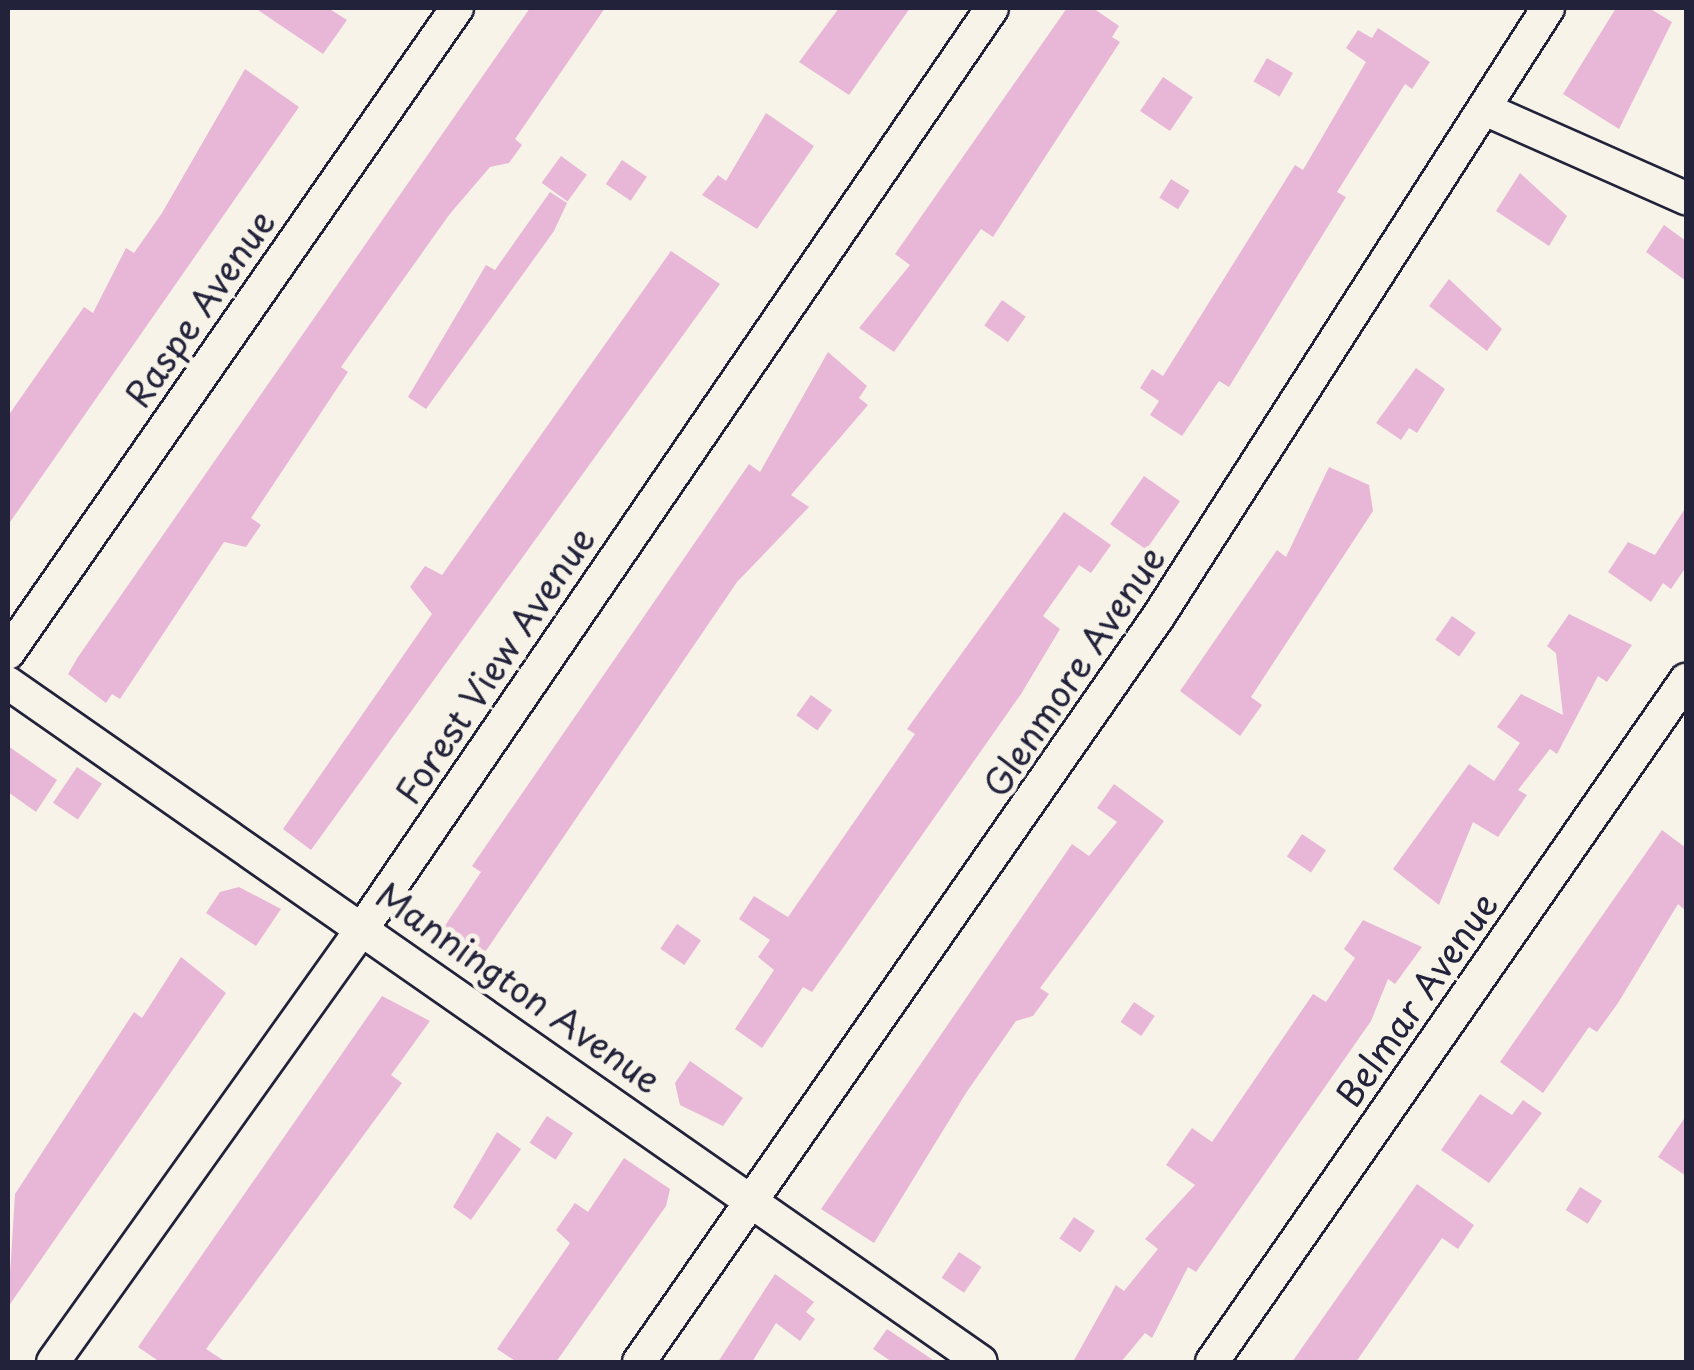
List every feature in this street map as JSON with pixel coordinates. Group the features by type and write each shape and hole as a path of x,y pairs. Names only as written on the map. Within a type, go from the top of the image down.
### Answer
{"street":[{"name":"Raspe Avenue","path":"8,654 457,8"},
{"name":"Forest View Avenue","path":"53,1362 364,926 992,8"},
{"name":"Glenmore Avenue","path":"639,1362 1158,618 1487,110 1548,8"},
{"path":"1487,110 1686,198"},
{"name":"Belmar Avenue","path":"1212,1362 1686,680"},
{"name":"Mannington Avenue","path":"8,683 364,926 981,1362"}],"building":[{"path":"255,8 328,8 347,20 323,54"},
{"path":"530,8 605,8 515,139 522,145 509,163 490,167 449,215 341,367 348,372 251,518 261,525 246,547 224,542 120,699 112,694 106,703 68,674 78,657"},
{"path":"839,8 910,8 849,95 799,62"},
{"path":"1067,8 1093,8 1119,26 1112,37 1120,42 993,237 981,229 894,352 859,328 910,265 895,254"},
{"path":"1616,8 1649,8 1672,22 1619,129 1563,94"},
{"path":"1378,28 1430,62 1412,89 1405,84 1337,192 1346,197 1229,387 1219,381 1182,436 1150,415 1159,401 1140,388 1152,369 1163,376 1295,165 1303,170 1366,62 1346,48 1358,30 1372,38"},
{"path":"1267,58 1293,73 1279,96 1254,81"},
{"path":"245,69 299,107 8,525 8,416 84,307 93,313 126,248 134,253 162,213"},
{"path":"1163,77 1193,97 1170,131 1140,111"},
{"path":"766,113 814,146 757,229 702,195 718,175 726,181"},
{"path":"561,156 587,175 567,202 542,183"},
{"path":"622,160 647,177 631,201 606,184"},
{"path":"1520,173 1567,216 1549,246 1496,211"},
{"path":"1171,179 1190,191 1178,209 1159,198"},
{"path":"550,192 567,203 554,231 426,409 408,397 486,265 495,270"},
{"path":"1664,225 1686,241 1686,281 1646,252"},
{"path":"671,251 720,284 311,850 283,829 432,614 410,587 425,566 442,575"},
{"path":"1449,279 1502,329 1487,351 1429,306"},
{"path":"1002,300 1026,317 1008,342 984,325"},
{"path":"828,352 867,386 859,398 868,405 791,495 809,507 737,582 479,961 467,952 461,961 434,942 481,872 472,866 749,464 760,472"},
{"path":"1416,368 1445,389 1417,433 1409,428 1401,440 1376,423"},
{"path":"1329,467 1369,485 1373,511 1251,697 1262,705 1240,736 1180,691 1277,550 1286,557"},
{"path":"1144,476 1180,501 1146,550 1110,524"},
{"path":"1686,507 1686,567 1671,589 1663,583 1651,602 1608,572 1628,542 1655,555"},
{"path":"1064,512 1111,545 1091,573 1079,565 1043,616 1060,629 1021,694 812,992 803,987 762,1048 735,1029 774,970 758,957 770,940 739,919 754,896 788,917 915,734 907,729"},
{"path":"1569,614 1632,645 1607,682 1598,676 1557,754 1550,749 1518,790 1527,795 1498,837 1473,822 1439,905 1393,869 1469,764 1494,781 1520,743 1497,727 1521,694 1563,715 1556,653 1547,646"},
{"path":"1452,616 1476,633 1459,656 1435,640"},
{"path":"811,695 832,710 817,731 796,715"},
{"path":"8,746 57,780 36,812 8,792"},
{"path":"77,767 102,784 78,819 53,803"},
{"path":"1114,784 1164,821 1040,988 1049,994 1033,1016 1016,1021 966,1093 874,1243 821,1209 1072,844 1089,856 1117,822 1097,808"},
{"path":"1662,830 1686,848 1686,911 1678,904 1618,1003 1597,1032 1589,1027 1543,1093 1500,1062"},
{"path":"1302,834 1326,850 1311,873 1287,856"},
{"path":"239,887 281,909 256,946 206,913 220,892"},
{"path":"1363,920 1422,947 1395,984 1388,979 1371,1021 1196,1272 1188,1267 1152,1338 1145,1333 1121,1362 1073,1362 1116,1285 1124,1291 1158,1249 1145,1239 1195,1185 1166,1165 1192,1128 1212,1142 1313,994 1326,1002 1355,958 1344,949"},
{"path":"677,924 701,940 684,965 660,949"},
{"path":"181,957 226,993 8,1307 15,1194 134,1012 142,1018"},
{"path":"382,996 430,1021 391,1075 402,1083 206,1349 226,1362 160,1362 138,1347"},
{"path":"1134,1002 1155,1016 1141,1036 1121,1022"},
{"path":"690,1061 743,1098 723,1126 680,1105 675,1083"},
{"path":"1480,1094 1512,1115 1523,1100 1542,1113 1489,1183 1441,1150"},
{"path":"547,1116 573,1133 556,1160 530,1143"},
{"path":"1686,1116 1686,1176 1658,1157"},
{"path":"497,1132 521,1149 471,1220 453,1207"},
{"path":"624,1158 670,1189 666,1206 556,1362 517,1362 497,1349 570,1243 556,1230 575,1203 588,1212"},
{"path":"1417,1184 1474,1225 1458,1249 1442,1238 1356,1362 1292,1362"},
{"path":"1580,1187 1602,1201 1588,1224 1566,1210"},
{"path":"1074,1217 1095,1231 1080,1253 1059,1239"},
{"path":"959,1252 981,1267 964,1293 942,1278"},
{"path":"775,1274 814,1302 806,1312 815,1319 800,1341 776,1323 752,1362 718,1362"},
{"path":"887,1329 936,1362 892,1362 873,1349"}]}
